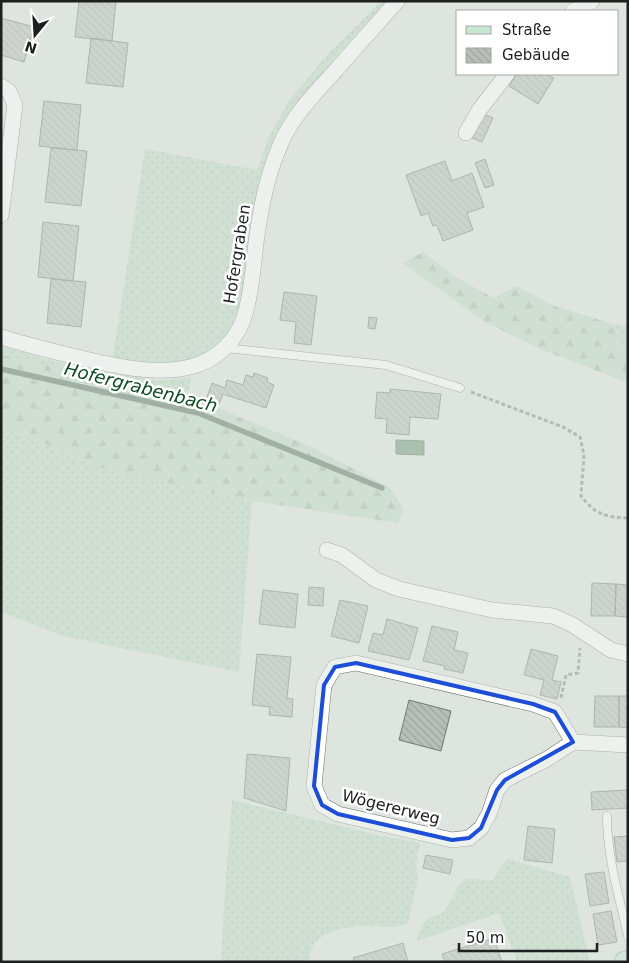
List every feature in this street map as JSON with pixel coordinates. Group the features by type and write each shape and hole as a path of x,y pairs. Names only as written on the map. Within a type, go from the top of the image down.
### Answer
{"street":[{"name":"Hofergraben","path":"1,337 129,368 160,370 191,367 212,358 225,348 236,334 245,317 251,292 262,207 269,174 279,146 296,117 397,1"},
{"path":"575,10 592,1"},
{"path":"466,133 480,109 505,75"},
{"path":"1,86 9,91 15,105 15,117 6,138 1,215"},
{"path":"327,550 342,555 376,580 399,590 492,610 553,616 571,624 610,650 628,654"},
{"name":"Wögererweg","path":"554,712 533,704 356,663 335,667 324,685 314,786 322,805 338,814 452,840 469,838 481,828 489,814 496,790 505,780 547,759 573,742"},
{"path":"554,712 573,742 628,745"}],"lane":[{"path":"225,348 386,364 460,388"},
{"path":"607,816 607,839 611,865 628,936"}],"path":[{"path":"460,388 563,427 580,438 584,456 582,496 591,509 610,517 628,518"},
{"path":"554,712 559,704 566,675 578,673 580,645 588,635"}],"highlighted area":[{"path":"356,663 533,704 555,712 573,742 505,780 497,790 481,828 469,838 452,840 338,814 322,805 314,786 324,685 335,667"}],"green space":[{"path":"381,1 387,1 302,96 278,130 263,170 255,201 240,303 234,322 224,339 211,352 182,362 152,363 113,357 145,149 257,170 269,136 290,99 329,53"},
{"path":"423,252 453,275 493,298 517,286 552,305 613,324 628,368 628,383 540,349 485,322 403,263"},
{"path":"613,324 628,327 628,368"},
{"path":"1,346 57,362 108,372 157,380 191,378 188,396 1,355"},
{"path":"1,355 188,396 310,446 389,487 404,509 398,523 252,501 109,471 1,426"},
{"path":"1,426 109,471 252,501 239,672 63,636 1,612"},
{"path":"232,800 386,837 420,843 416,864 418,878 408,923 393,927 365,926 347,928 328,933 315,944 310,952 309,962 221,962"},
{"path":"507,859 570,877 590,962 517,962 499,913 417,941 420,929 425,921 444,912 459,885 467,879 493,880"}],"shaded area":[{"path":"396,440 424,441 424,455 396,454"}],"building":[{"path":"79,1 116,1 112,41 75,37"},
{"path":"1,18 34,27 24,62 1,55"},
{"path":"91,38 128,43 123,87 86,83"},
{"path":"516,75 548,75 554,78 538,104 509,86"},
{"path":"44,101 81,105 77,150 39,146"},
{"path":"479,112 493,118 482,142 467,136"},
{"path":"51,148 87,151 81,206 45,202"},
{"path":"485,159 494,185 485,188 475,163"},
{"path":"445,161 452,181 472,173 484,207 467,213 473,230 443,241 437,225 433,226 428,213 421,216 406,175"},
{"path":"43,222 79,226 73,281 38,277"},
{"path":"51,279 86,282 81,327 47,323"},
{"path":"284,292 317,296 311,345 294,343 296,322 280,320"},
{"path":"369,317 377,318 375,329 368,328"},
{"path":"254,373 268,378 267,382 274,385 266,408 223,394 219,404 206,400 212,383 225,388 227,380 243,385 246,375 253,377"},
{"path":"390,389 441,394 438,419 410,417 409,435 386,433 387,419 375,418 377,392 390,393"},
{"path":"592,583 616,584 615,616 591,616"},
{"path":"616,584 628,585 628,617 615,616"},
{"path":"309,587 324,588 323,606 308,605"},
{"path":"263,590 298,594 295,628 259,624"},
{"path":"340,600 368,606 359,643 331,636"},
{"path":"387,619 418,628 409,660 368,651 373,633 383,635"},
{"path":"432,626 458,632 454,650 468,653 463,673 444,669 445,666 423,661"},
{"path":"531,649 558,656 552,680 561,682 557,699 540,695 544,680 524,675"},
{"path":"257,654 291,657 287,698 293,699 292,717 269,715 270,707 252,705"},
{"path":"595,696 619,696 619,727 594,727"},
{"path":"619,696 628,696 628,728 619,727"},
{"path":"409,700 451,711 441,751 399,740"},
{"path":"247,754 290,758 286,811 244,798"},
{"path":"628,790 628,808 592,810 591,792"},
{"path":"528,826 555,829 552,863 524,860"},
{"path":"628,836 628,861 617,862 614,837"},
{"path":"426,855 453,860 450,874 423,868"},
{"path":"604,872 609,903 590,906 585,874"},
{"path":"611,911 617,942 598,945 593,914"},
{"path":"494,938 502,962 445,962 442,954"},
{"path":"403,943 408,962 355,962 353,958"}],"waterway":[{"name":"Hofergrabenbach","path":"1,369 198,413 382,488"}]}
